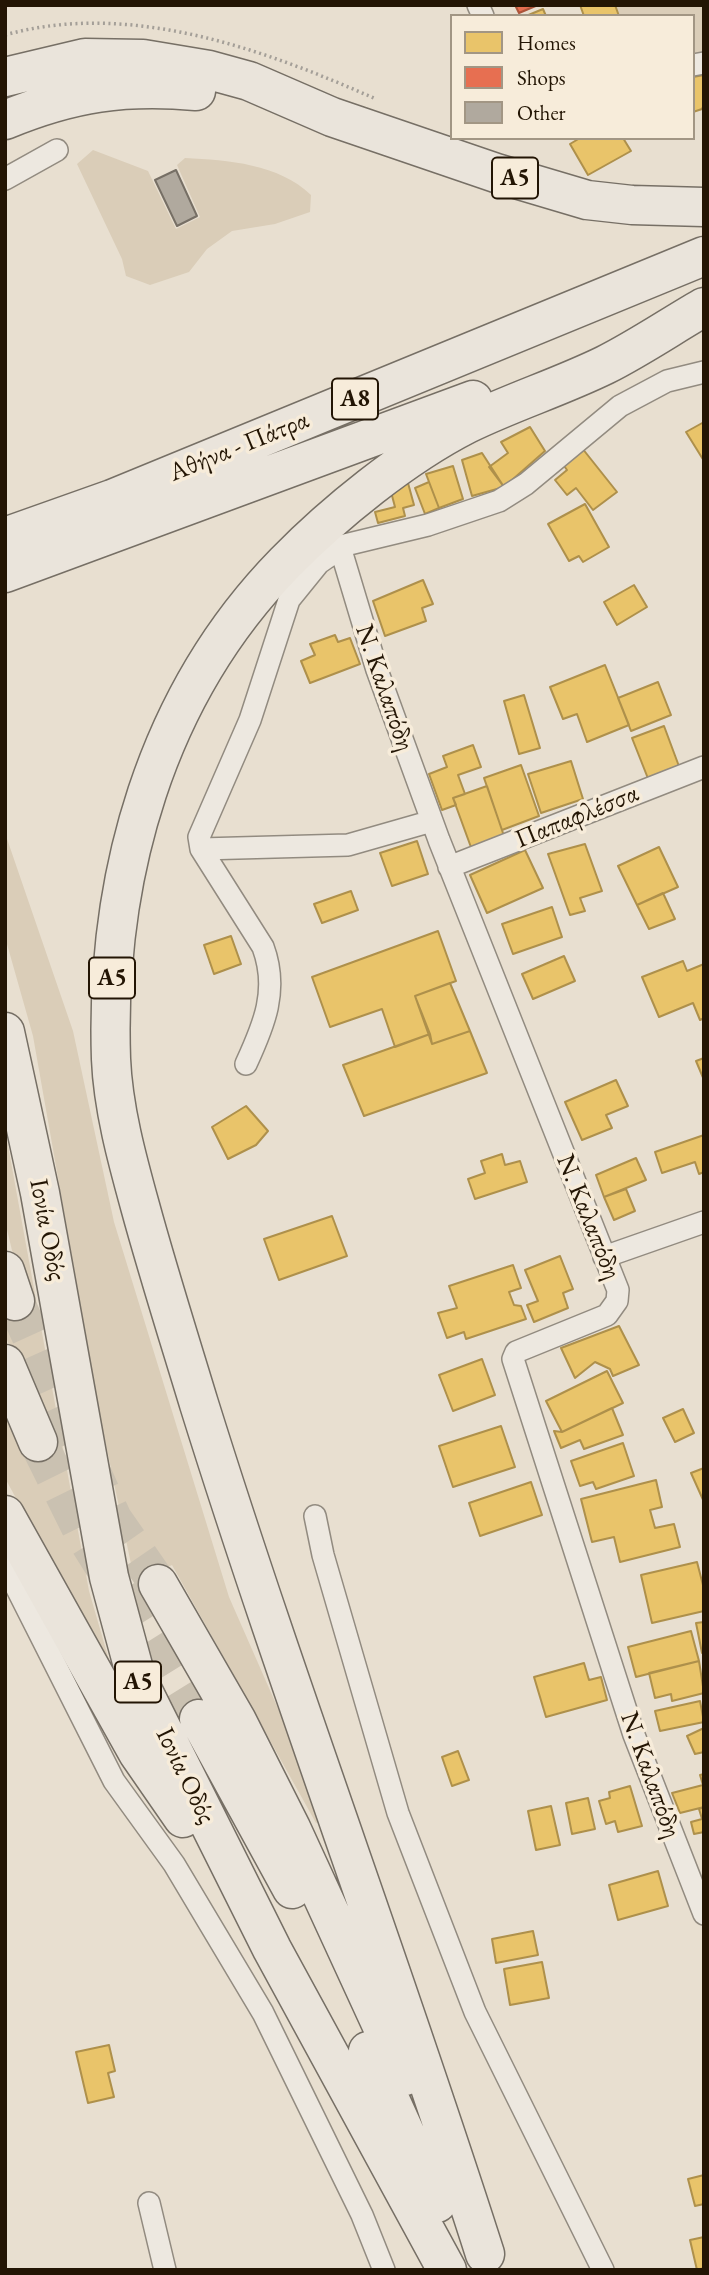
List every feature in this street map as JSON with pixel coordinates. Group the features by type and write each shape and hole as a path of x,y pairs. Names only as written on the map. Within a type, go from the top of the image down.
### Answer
{"highway":[{"path":"5,77 85,58 143,59 209,70 249,81 332,117"},
{"name":"Α5","path":"5,120 68,99 144,87 197,91 332,117 496,173 587,200 632,205 704,206"},
{"name":"Αθήνα - Πάτρα","path":"5,537 112,499 704,256"},
{"name":"Α5","path":"481,2264 418,2043 216,1458 126,1156 111,1066 114,936 123,875 141,805 167,740 199,678 235,621 284,563 340,513 403,464 464,426 607,364 704,306"},
{"name":"Αθήνα - Πάτρα","path":"5,573 441,413 704,306"},
{"name":"Ιονία Οδός","path":"5,1032 48,1233 109,1577 136,1677 272,1949 447,2270"},
{"path":"5,1364 38,1442"},
{"path":"5,1516 138,1753 272,1949"},
{"path":"158,1584 237,1721 291,1828 481,2264"},
{"path":"199,1719 279,1863 481,2264"}],"street":[{"path":"5,178 57,150"},
{"path":"246,1064 268,1011 271,984 269,965 257,937 201,849 200,830 250,720 289,600 303,579 340,547 428,525 499,501 526,484 620,406 667,381 704,372"},
{"name":"Ν. Καλαπόδη","path":"340,547 377,670 449,867 618,1290 611,1311 516,1352 513,1359 634,1735 704,1913"},
{"name":"Παπαφλέσσα","path":"449,867 704,767"},
{"path":"201,849 348,845 432,821"},
{"path":"604,1257 704,1222"},
{"path":"315,1517 326,1568 398,1814 475,2012 603,2270"},
{"path":"5,1565 114,1781 174,1864 263,2013 362,2215 384,2270"},
{"path":"149,2203 165,2270"}],"shaded area":[{"path":"615,5 704,5 704,56 695,58 695,14 618,14"},
{"path":"93,150 148,171 176,229 200,217 177,165 185,158 235,162 284,176 311,195 310,212 275,224 232,231 207,249 189,272 150,285 126,276 122,259 77,164"},
{"path":"5,833 73,1031 114,1222 229,1597 305,1770 322,1820 316,1823 172,1565 135,1583 101,1421 33,1036 5,937"},
{"path":"5,1129 89,1591 124,1712 62,1583 5,1478 5,1390 47,1438 5,1335 5,1312 25,1305 5,1221"}],"building: Homes":[{"path":"580,5 615,5 618,14 583,14"},
{"path":"543,9 545,14 531,14"},
{"path":"704,75 704,105 702,109 695,111 695,77"},
{"path":"577,140 624,140 631,151 588,175 570,144"},
{"path":"704,422 704,461 686,432"},
{"path":"530,427 545,451 504,487 489,467 508,453 501,442"},
{"path":"582,448 617,492 593,510 576,488 567,495 555,480 567,470 562,463"},
{"path":"482,453 504,487 472,496 462,460"},
{"path":"453,466 463,499 439,508 426,474"},
{"path":"429,482 439,508 425,514 415,488"},
{"path":"408,483 414,505 403,508 405,516 378,523 375,512 395,507 390,488"},
{"path":"585,504 609,547 583,562 579,556 569,561 548,524"},
{"path":"423,580 433,604 422,608 426,621 385,636 373,601"},
{"path":"634,585 647,607 617,625 604,602"},
{"path":"335,635 338,642 350,638 360,664 310,683 301,661 315,655 310,644"},
{"path":"605,665 629,725 587,742 577,714 563,719 550,687"},
{"path":"658,682 671,715 631,731 618,698"},
{"path":"524,695 540,748 519,754 504,701"},
{"path":"664,726 680,769 649,781 632,738"},
{"path":"473,745 481,767 458,775 465,794 453,798 456,805 442,810 429,774 447,767 443,756"},
{"path":"571,761 583,799 541,813 528,774"},
{"path":"521,765 539,816 502,830 484,778"},
{"path":"487,786 505,839 472,850 453,798"},
{"path":"417,841 428,874 392,886 380,853"},
{"path":"585,844 602,891 580,898 585,911 570,915 548,854"},
{"path":"659,847 678,887 637,905 618,866"},
{"path":"525,850 543,888 487,913 470,875"},
{"path":"351,891 358,910 322,923 314,904"},
{"path":"663,893 675,919 649,929 637,905"},
{"path":"552,907 562,937 513,954 502,924"},
{"path":"438,931 456,981 415,996 430,1034 395,1047 382,1009 330,1027 312,977"},
{"path":"231,936 241,964 214,974 204,945"},
{"path":"564,956 575,981 533,999 522,974"},
{"path":"683,961 687,971 704,964 704,1018 700,1020 693,1003 659,1017 642,977"},
{"path":"450,983 470,1031 432,1044 415,996"},
{"path":"470,1031 487,1073 364,1116 343,1065 430,1034 432,1044"},
{"path":"704,1058 704,1080 696,1061"},
{"path":"616,1080 628,1106 606,1115 612,1128 582,1140 565,1102"},
{"path":"246,1106 268,1131 256,1145 228,1159 212,1127"},
{"path":"704,1135 704,1172 699,1174 695,1162 662,1173 655,1152"},
{"path":"502,1154 505,1165 520,1161 527,1182 475,1199 468,1179 485,1173 481,1161"},
{"path":"636,1158 646,1180 604,1197 596,1175"},
{"path":"626,1189 635,1211 614,1220 604,1197"},
{"path":"332,1216 347,1256 279,1280 264,1239"},
{"path":"560,1256 573,1289 563,1293 568,1308 534,1322 527,1305 538,1301 525,1270"},
{"path":"513,1265 521,1288 509,1292 514,1305 521,1306 526,1319 466,1339 464,1332 447,1338 438,1313 457,1308 449,1286"},
{"path":"619,1326 639,1365 613,1376 610,1369 595,1362 575,1378 561,1348"},
{"path":"482,1359 495,1395 453,1411 439,1375"},
{"path":"607,1371 623,1403 562,1432 546,1401"},
{"path":"612,1408 623,1435 584,1449 580,1440 561,1448 554,1431 562,1432"},
{"path":"683,1409 694,1433 675,1442 663,1418"},
{"path":"501,1426 515,1467 453,1487 439,1446"},
{"path":"623,1443 634,1476 596,1489 593,1482 580,1486 571,1461"},
{"path":"704,1468 704,1502 691,1473"},
{"path":"656,1480 662,1507 650,1510 655,1528 674,1524 680,1547 620,1562 614,1537 592,1542 581,1499"},
{"path":"531,1482 542,1515 480,1536 469,1503"},
{"path":"697,1562 704,1589 704,1611 652,1623 641,1575"},
{"path":"704,1622 704,1653 702,1653 696,1623"},
{"path":"691,1631 699,1661 636,1677 628,1647"},
{"path":"699,1661 704,1693 672,1701 671,1694 655,1698 649,1673"},
{"path":"584,1663 589,1680 601,1677 607,1700 546,1717 534,1677"},
{"path":"700,1701 704,1722 660,1731 655,1711"},
{"path":"704,1728 704,1752 695,1754 687,1736"},
{"path":"458,1751 469,1780 452,1786 442,1757"},
{"path":"704,1774 704,1807 680,1813 672,1793 703,1785 700,1775"},
{"path":"630,1786 642,1826 618,1832 615,1821 606,1824 599,1801 610,1798 609,1792"},
{"path":"588,1798 595,1829 572,1834 566,1803"},
{"path":"551,1806 560,1845 536,1850 528,1811"},
{"path":"704,1807 704,1832 694,1834 691,1822 702,1819 699,1809"},
{"path":"658,1871 668,1906 618,1920 609,1885"},
{"path":"533,1931 538,1955 496,1963 492,1939"},
{"path":"542,1962 549,1998 510,2005 504,1969"},
{"path":"109,2045 115,2071 108,2073 114,2097 88,2103 76,2052"},
{"path":"704,2175 704,2204 695,2206 688,2179"},
{"path":"704,2237 704,2268 697,2270 690,2240"}],"building: Shops":[{"path":"515,5 538,5 519,13"}],"building: Other":[{"path":"176,170 197,216 177,226 155,180"}],"tunnel":[{"path":"15,1301 113,1519 158,1584"},
{"path":"38,1442 83,1533 199,1719"}]}
